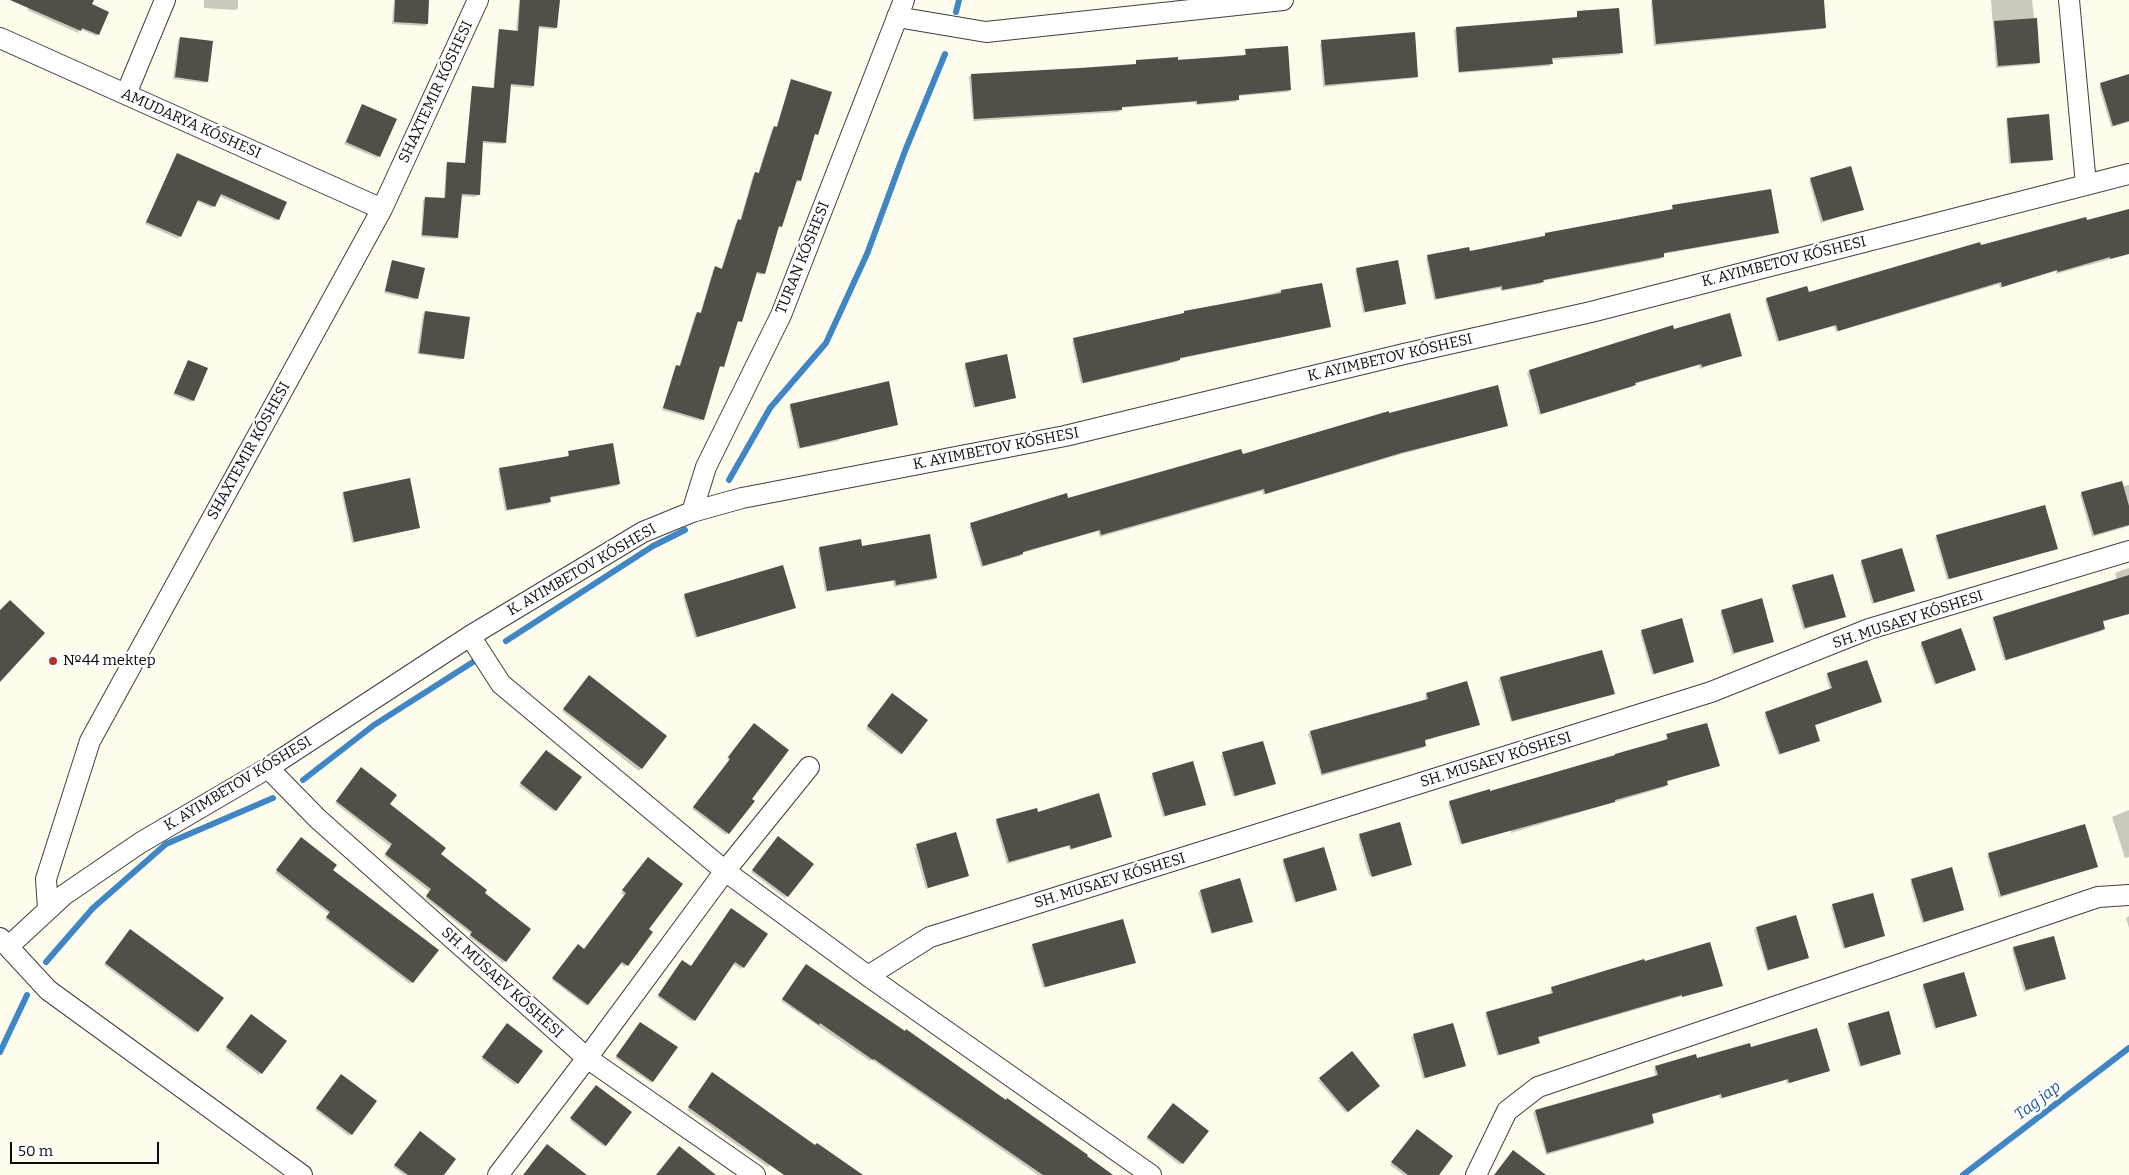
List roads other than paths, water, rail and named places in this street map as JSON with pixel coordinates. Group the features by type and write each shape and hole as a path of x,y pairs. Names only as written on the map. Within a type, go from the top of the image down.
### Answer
{"street":[{"path":"126,94 165,0"},
{"name":"SHAXTEMIR KÓSHESI","path":"48,909 46,880 90,741 382,209 478,0"},
{"path":"901,9 986,32 1283,0"},
{"path":"2069,0 2086,185"},
{"name":"TURAN KÓSHESI","path":"692,512 706,467 781,315 901,9"},
{"name":"AMUDARYA KÓSHESI","path":"0,38 382,209"},
{"path":"302,1175 48,990 4,942 64,895 140,843 268,768 470,636 644,532 692,512 742,498 1066,436 1404,354 1591,312 2129,174"},
{"name":"SH. MUSAEV KÓSHESI","path":"868,976 930,937 1711,692 1869,629 2129,551"},
{"path":"470,636 501,684 725,871 868,976 1151,1175"},
{"path":"498,1175 725,871 809,767"},
{"name":"SH. MUSAEV KÓSHESI","path":"268,768 318,819 587,1058 755,1175"},
{"path":"1476,1175 1507,1111 1538,1087 2098,897 2129,895"}],"waterway":[{"path":"956,12 959,0"},
{"path":"729,480 770,408 826,343 867,254 905,151 945,54"},
{"path":"506,641 653,546 685,530"},
{"path":"303,780 374,725 473,662"},
{"path":"46,962 93,908 166,844 273,798"},
{"path":"0,1052 27,995"},
{"name":"Tag jap","path":"1963,1175 2129,1048"}],"place":[{"name":"№44 mektep","path":"53,661"}]}
